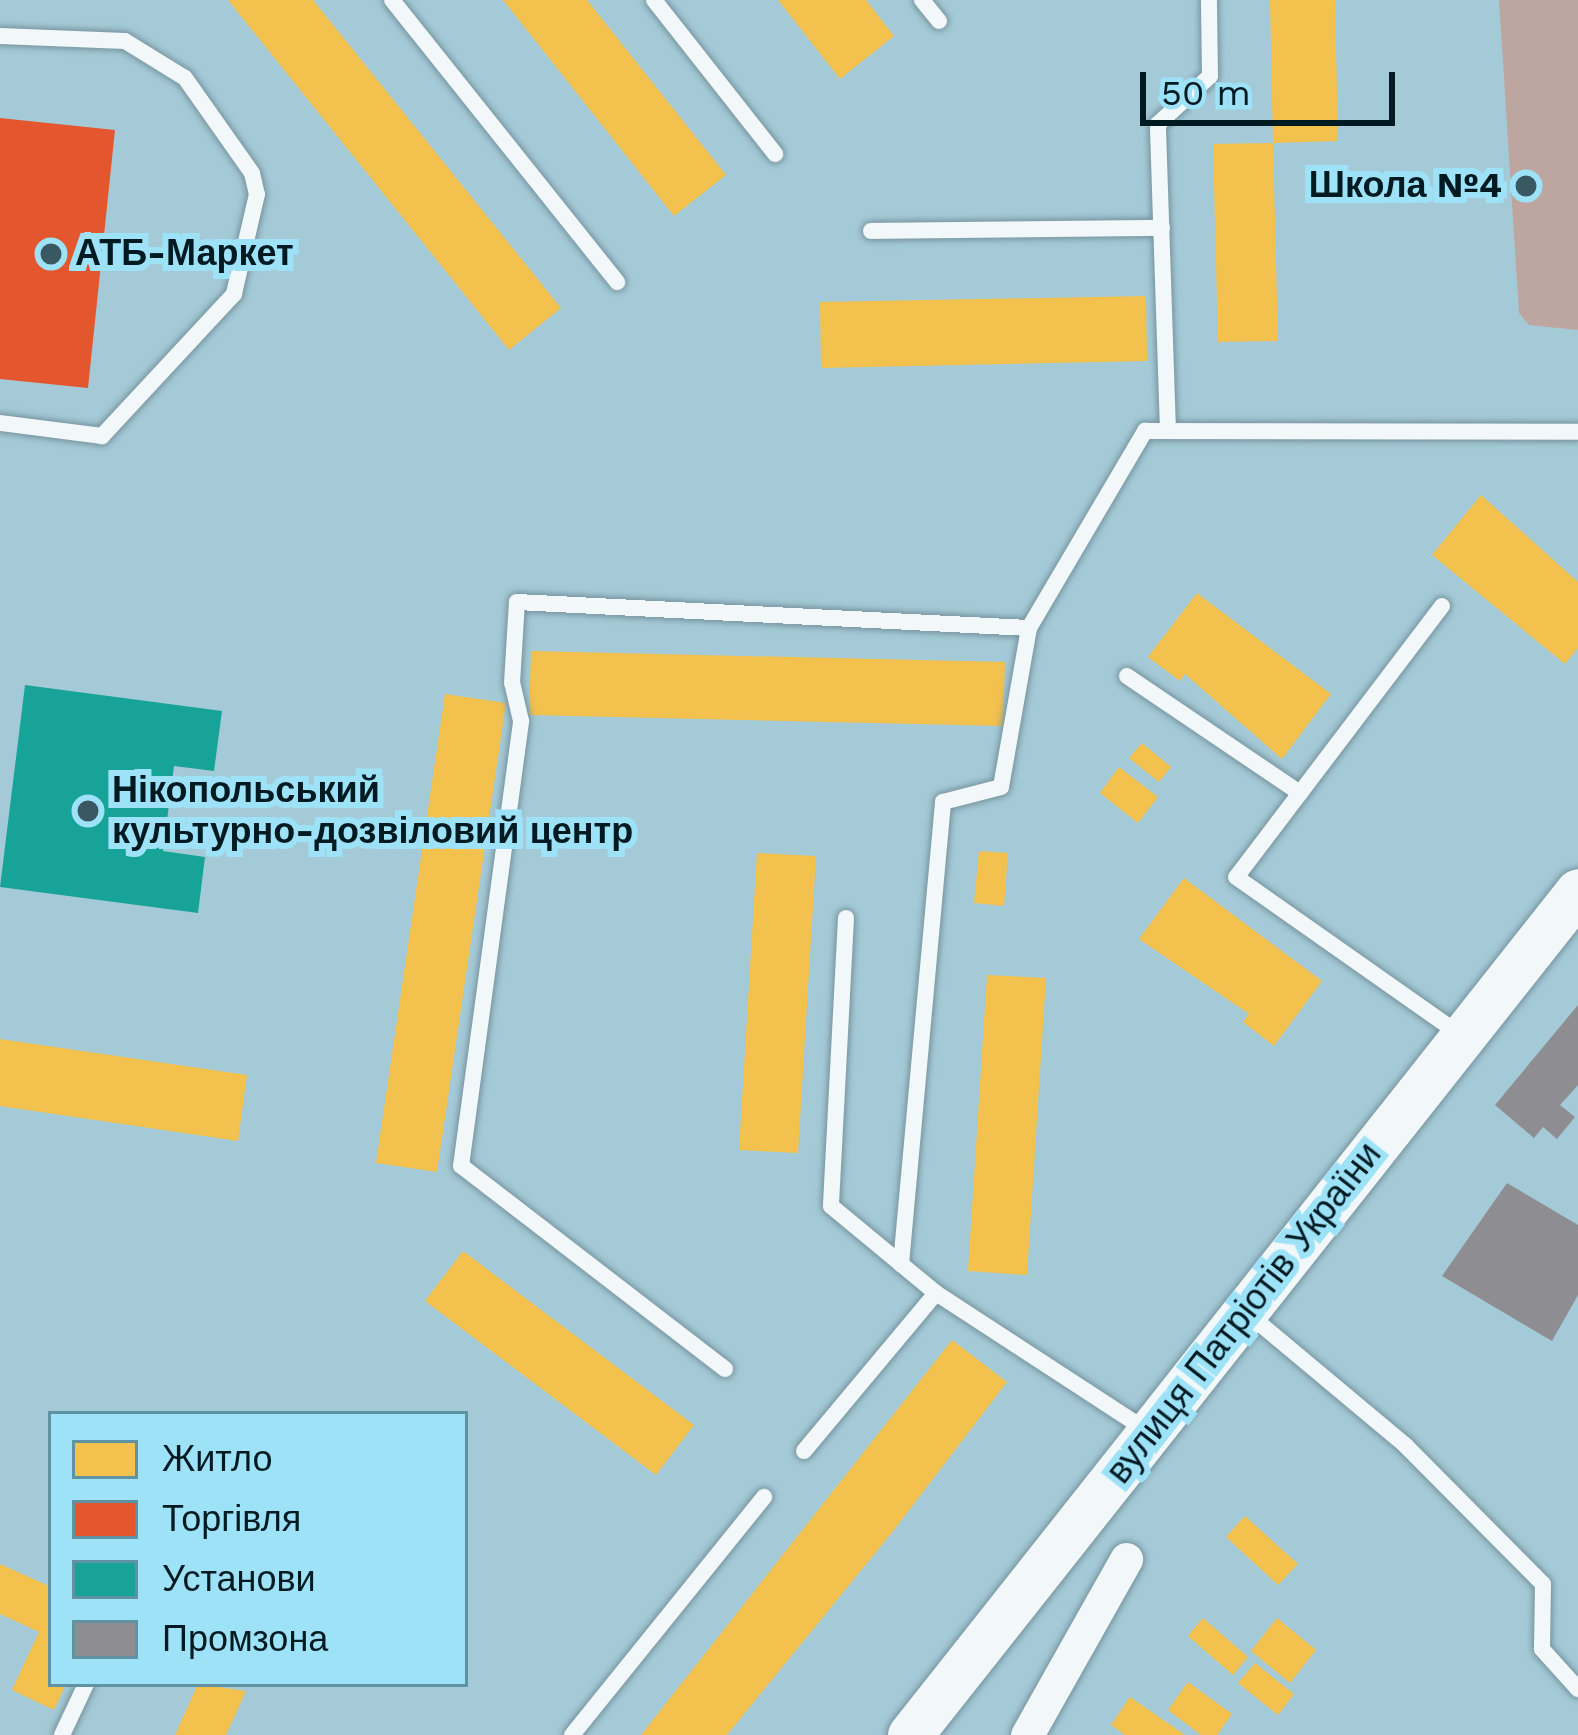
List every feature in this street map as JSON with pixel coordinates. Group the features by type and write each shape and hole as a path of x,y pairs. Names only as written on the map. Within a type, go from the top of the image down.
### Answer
{"main road":[{"name":"вулиця Патріотів України","path":"910,1735 1578,891"}],"street":[{"path":"1027,1735 1126,1559"}],"lane":[{"path":"392,0 617,282"},
{"path":"654,0 775,154"},
{"path":"922,0 939,21"},
{"path":"1168,431 1158,124 1210,76 1209,0"},
{"path":"0,36 125,41 184,78 252,173 256,194 234,294 102,436 0,423"},
{"path":"871,231 1162,228"},
{"path":"902,1264 943,802 1001,787 1029,628 1145,431 1578,432"},
{"path":"725,1369 461,1166 521,721 512,683 517,602 1029,628"},
{"path":"1442,606 1236,877 1462,1037"},
{"path":"1127,676 1300,793"},
{"path":"846,918 831,1206 936,1293 1149,1433"},
{"path":"804,1451 936,1293"},
{"path":"1245,1312 1405,1445 1543,1584 1542,1649 1578,1689"},
{"path":"572,1735 764,1497"},
{"path":"62,1735 85,1687"}],"shaded area":[{"path":"1499,0 1578,0 1578,330 1529,325 1519,313"}],"building: Житло":[{"path":"228,0 313,0 561,308 509,350"},
{"path":"503,0 587,0 726,175 674,216"},
{"path":"778,0 866,0 894,36 840,79"},
{"path":"1270,0 1335,0 1338,141 1273,143"},
{"path":"1273,143 1278,341 1218,342 1213,144"},
{"path":"1146,296 1147,361 821,368 820,302"},
{"path":"1481,495 1578,582 1578,648 1565,664 1432,555"},
{"path":"1197,593 1331,694 1282,759 1185,674 1180,681 1148,657"},
{"path":"531,651 1005,662 1003,726 529,715"},
{"path":"445,694 506,703 437,1172 376,1163"},
{"path":"1142,743 1171,767 1159,782 1129,758"},
{"path":"1119,767 1158,797 1138,823 1100,793"},
{"path":"979,851 1008,853 1004,906 974,903"},
{"path":"757,853 816,856 798,1153 739,1150"},
{"path":"1184,878 1322,981 1274,1046 1243,1022 1249,1014 1139,939"},
{"path":"987,975 1046,978 1027,1275 968,1271"},
{"path":"0,1039 247,1075 238,1141 0,1106"},
{"path":"463,1251 694,1425 656,1475 425,1301"},
{"path":"952,1340 1007,1382 894,1530 727,1735 641,1735"},
{"path":"1245,1516 1298,1564 1278,1585 1226,1537"},
{"path":"0,1564 48,1586 48,1687 65,1687 54,1710 12,1690 39,1632 0,1614"},
{"path":"1203,1618 1248,1657 1233,1675 1188,1636"},
{"path":"1277,1618 1316,1650 1290,1683 1251,1651"},
{"path":"1255,1663 1294,1694 1278,1715 1238,1683"},
{"path":"1188,1682 1232,1714 1217,1735 1201,1735 1168,1710"},
{"path":"197,1687 246,1691 226,1735 175,1735"},
{"path":"1130,1697 1185,1735 1125,1735 1111,1725"}],"building: Торгівля":[{"name":"АТБ-Маркет","path":"0,118 115,130 88,388 0,379"}],"building: Установи":[{"name":"Нікопольський культурно-дозвіловий центр","path":"25,685 222,711 214,771 174,766 163,851 205,857 198,913 0,887"}],"building: Промзона":[{"path":"1578,1005 1578,1085 1560,1105 1575,1117 1557,1139 1543,1127 1534,1138 1495,1105"},
{"path":"1507,1183 1578,1225 1578,1295 1552,1341 1442,1276"}],"place":[{"name":"Школа №4","path":"1526,186"},
{"name":"АТБ-Маркет","path":"51,254"},
{"name":"Нікопольський культурно-дозвіловий центр","path":"88,811"}]}
